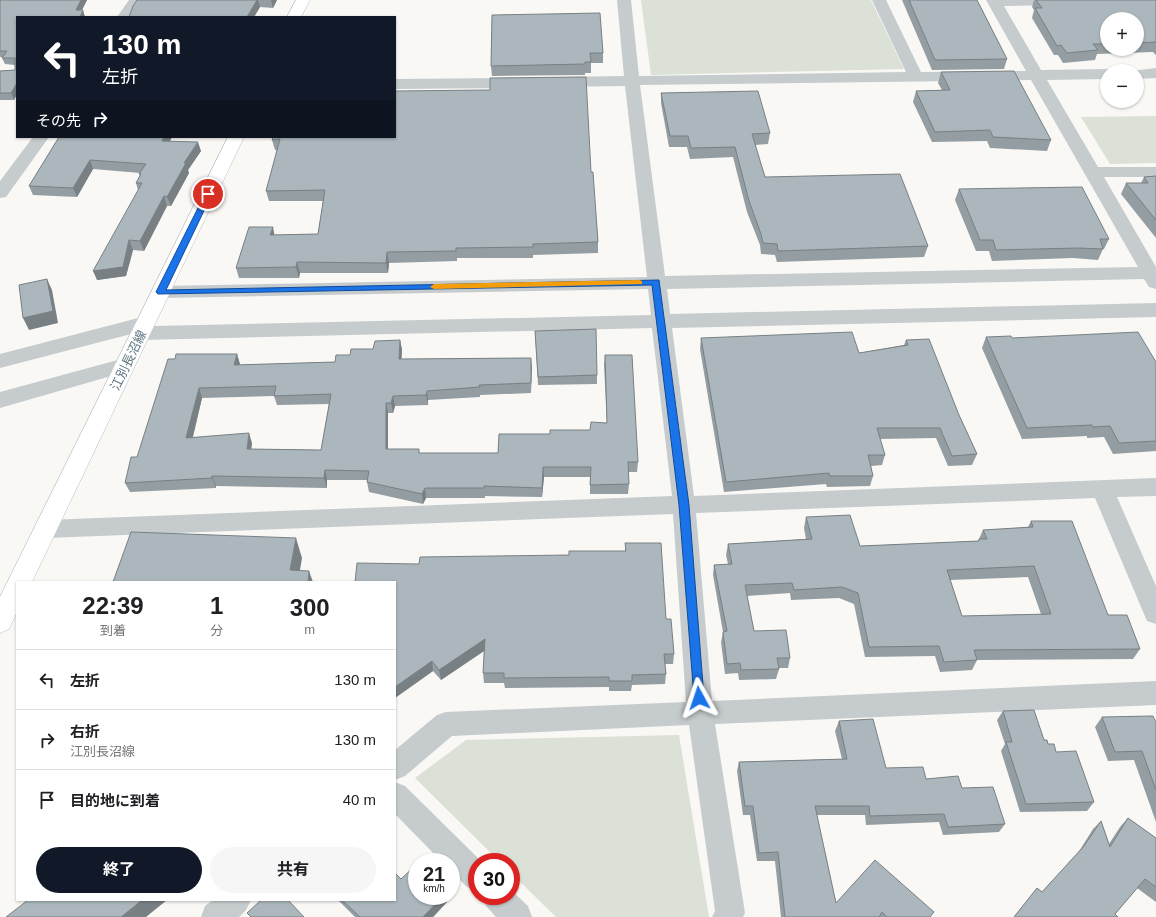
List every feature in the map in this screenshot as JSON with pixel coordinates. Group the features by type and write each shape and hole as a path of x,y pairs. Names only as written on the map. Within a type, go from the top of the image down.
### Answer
{"main road":[{"path":"295,16 303,0"},
{"name":"江別長沼線","path":"20,581 236,138"},
{"path":"0,622 16,589"}],"street":[{"path":"125,16 136,0"},
{"path":"624,0 632,81 684,505 700,712 730,912 727,917"},
{"path":"879,0 916,77"},
{"path":"160,292 656,282 1154,277 994,1 1074,1"},
{"path":"1144,74 1156,73"},
{"path":"396,84 1100,74"},
{"path":"0,193 39,138"},
{"path":"1092,172 1156,172"},
{"path":"0,361 143,328 661,321 1156,310"},
{"path":"0,400 125,365"},
{"path":"46,529 1156,487"},
{"path":"1102,489 1156,614"},
{"path":"396,766 446,724 1156,693"},
{"path":"396,796 468,868"},
{"path":"216,917 235,901"},
{"path":"505,905 517,917"}],"shaded area":[{"path":"641,0 871,0 904,69 651,75"},
{"path":"1156,116 1156,163 1110,164 1081,117"},
{"path":"679,735 709,917 556,917 520,882 520,853 491,853 415,778 466,740"}],"building":[{"path":"0,0 81,0 76,10 83,10 80,16 16,16 16,85 11,93 0,93 0,71 15,70 15,58 2,58 7,51 0,51"},
{"path":"137,0 257,0 248,16 129,16"},
{"path":"909,0 977,0 1007,59 935,60"},
{"path":"1036,0 1156,0 1156,42 1144,43 1144,12 1100,12 1100,44 1093,44 1098,50 1067,53 1061,45 1057,46 1035,8 1042,8"},
{"path":"600,13 603,53 590,53 591,62 585,62 585,64 491,66 492,15"},
{"path":"1014,71 1051,140 993,137 990,130 935,132 916,91 950,90 941,72"},
{"path":"586,77 591,172 593,172 598,242 533,244 533,247 456,248 456,251 387,252 386,263 297,262 296,267 236,268 249,227 273,227 270,235 318,234 325,190 266,191 280,139 272,140 273,138 396,138 396,91 490,90 490,78"},
{"path":"758,91 770,133 752,134 765,177 900,174 928,246 778,251 777,244 763,243 749,201 735,147 691,148 688,136 670,136 661,93"},
{"path":"58,138 164,138 162,141 198,142 184,163 186,163 167,197 164,196 140,241 129,240 123,267 93,271 142,183 136,183 141,174 139,174 146,164 90,160 73,188 29,186"},
{"path":"1156,176 1156,220 1126,183 1148,183 1144,177"},
{"path":"1082,187 1109,239 1100,239 1103,249 1078,248 996,250 993,240 980,240 959,189"},
{"path":"47,279 53,311 23,318 19,285"},
{"path":"596,329 597,375 538,377 535,331"},
{"path":"852,332 859,353 908,345 906,340 929,339 959,415 977,454 952,456 940,428 877,428 885,455 868,455 873,476 830,476 829,473 726,482 701,338"},
{"path":"1138,332 1156,362 1156,441 1119,443 1110,426 1093,427 1092,425 1027,428 986,337 1011,336 1012,338"},
{"path":"400,340 399,359 531,358 531,383 479,385 480,387 427,391 426,395 393,396 391,403 386,403 386,449 419,449 419,453 498,453 499,434 550,434 550,430 590,430 591,422 607,423 605,355 632,355 638,462 628,462 629,484 590,485 591,467 543,467 542,488 484,486 484,488 425,488 422,494 367,482 369,471 325,470 324,478 212,476 212,478 125,483 131,457 137,457 168,359 175,359 176,354 237,354 234,365 335,362 336,355 350,355 351,349 373,349 375,341","holes":["276,386 274,396 331,394 321,450 247,449 249,433 186,438 199,388"]},
{"path":"850,515 860,546 979,541 979,539 987,539 983,530 1033,527 1031,521 1072,521 1108,615 1127,615 1140,649 974,650 977,660 944,662 939,646 869,647 858,593 842,587 794,590 792,583 745,585 754,631 786,630 790,658 777,658 779,669 741,670 740,663 727,664 723,632 727,631 714,565 732,564 728,544 812,539 806,517","holes":["1034,566 1051,614 962,616 947,570"]},
{"path":"131,532 296,538 290,570 309,571 308,581 113,581"},
{"path":"625,543 661,543 666,619 671,619 674,654 664,654 666,674 632,675 632,681 609,681 609,677 504,678 504,673 483,673 485,639 439,670 432,661 396,686 396,581 355,581 357,563 419,564 420,557 569,555 569,551 626,551"},
{"path":"1034,710 1044,740 1047,740 1048,744 1054,744 1056,752 1076,751 1094,802 1026,804 1006,742 1012,742 1003,711"},
{"path":"1153,716 1156,722 1156,790 1142,751 1115,752 1102,717"},
{"path":"873,719 886,768 923,767 926,779 958,776 962,788 993,787 1005,824 948,827 944,814 870,816 869,806 815,806 836,903 875,860 934,912 930,917 887,917 882,912 879,917 785,917 778,852 759,853 753,806 745,806 739,762 847,759 839,721"},
{"path":"1128,818 1156,838 1156,887 1145,879 1115,914 1118,917 1014,917 1037,888 1042,892 1084,846 1101,821 1110,847"},
{"path":"408,872 408,905 434,905 423,917 360,917 343,901 396,901 396,874 401,879"},
{"path":"27,901 141,901 121,917 6,917"},
{"path":"260,901 289,901 304,917 251,917 247,913"}],"slow traffic":[{"path":"434,287 639,282"}],"route":[{"path":"208,194 160,292 656,282 684,505 699,698"}]}
